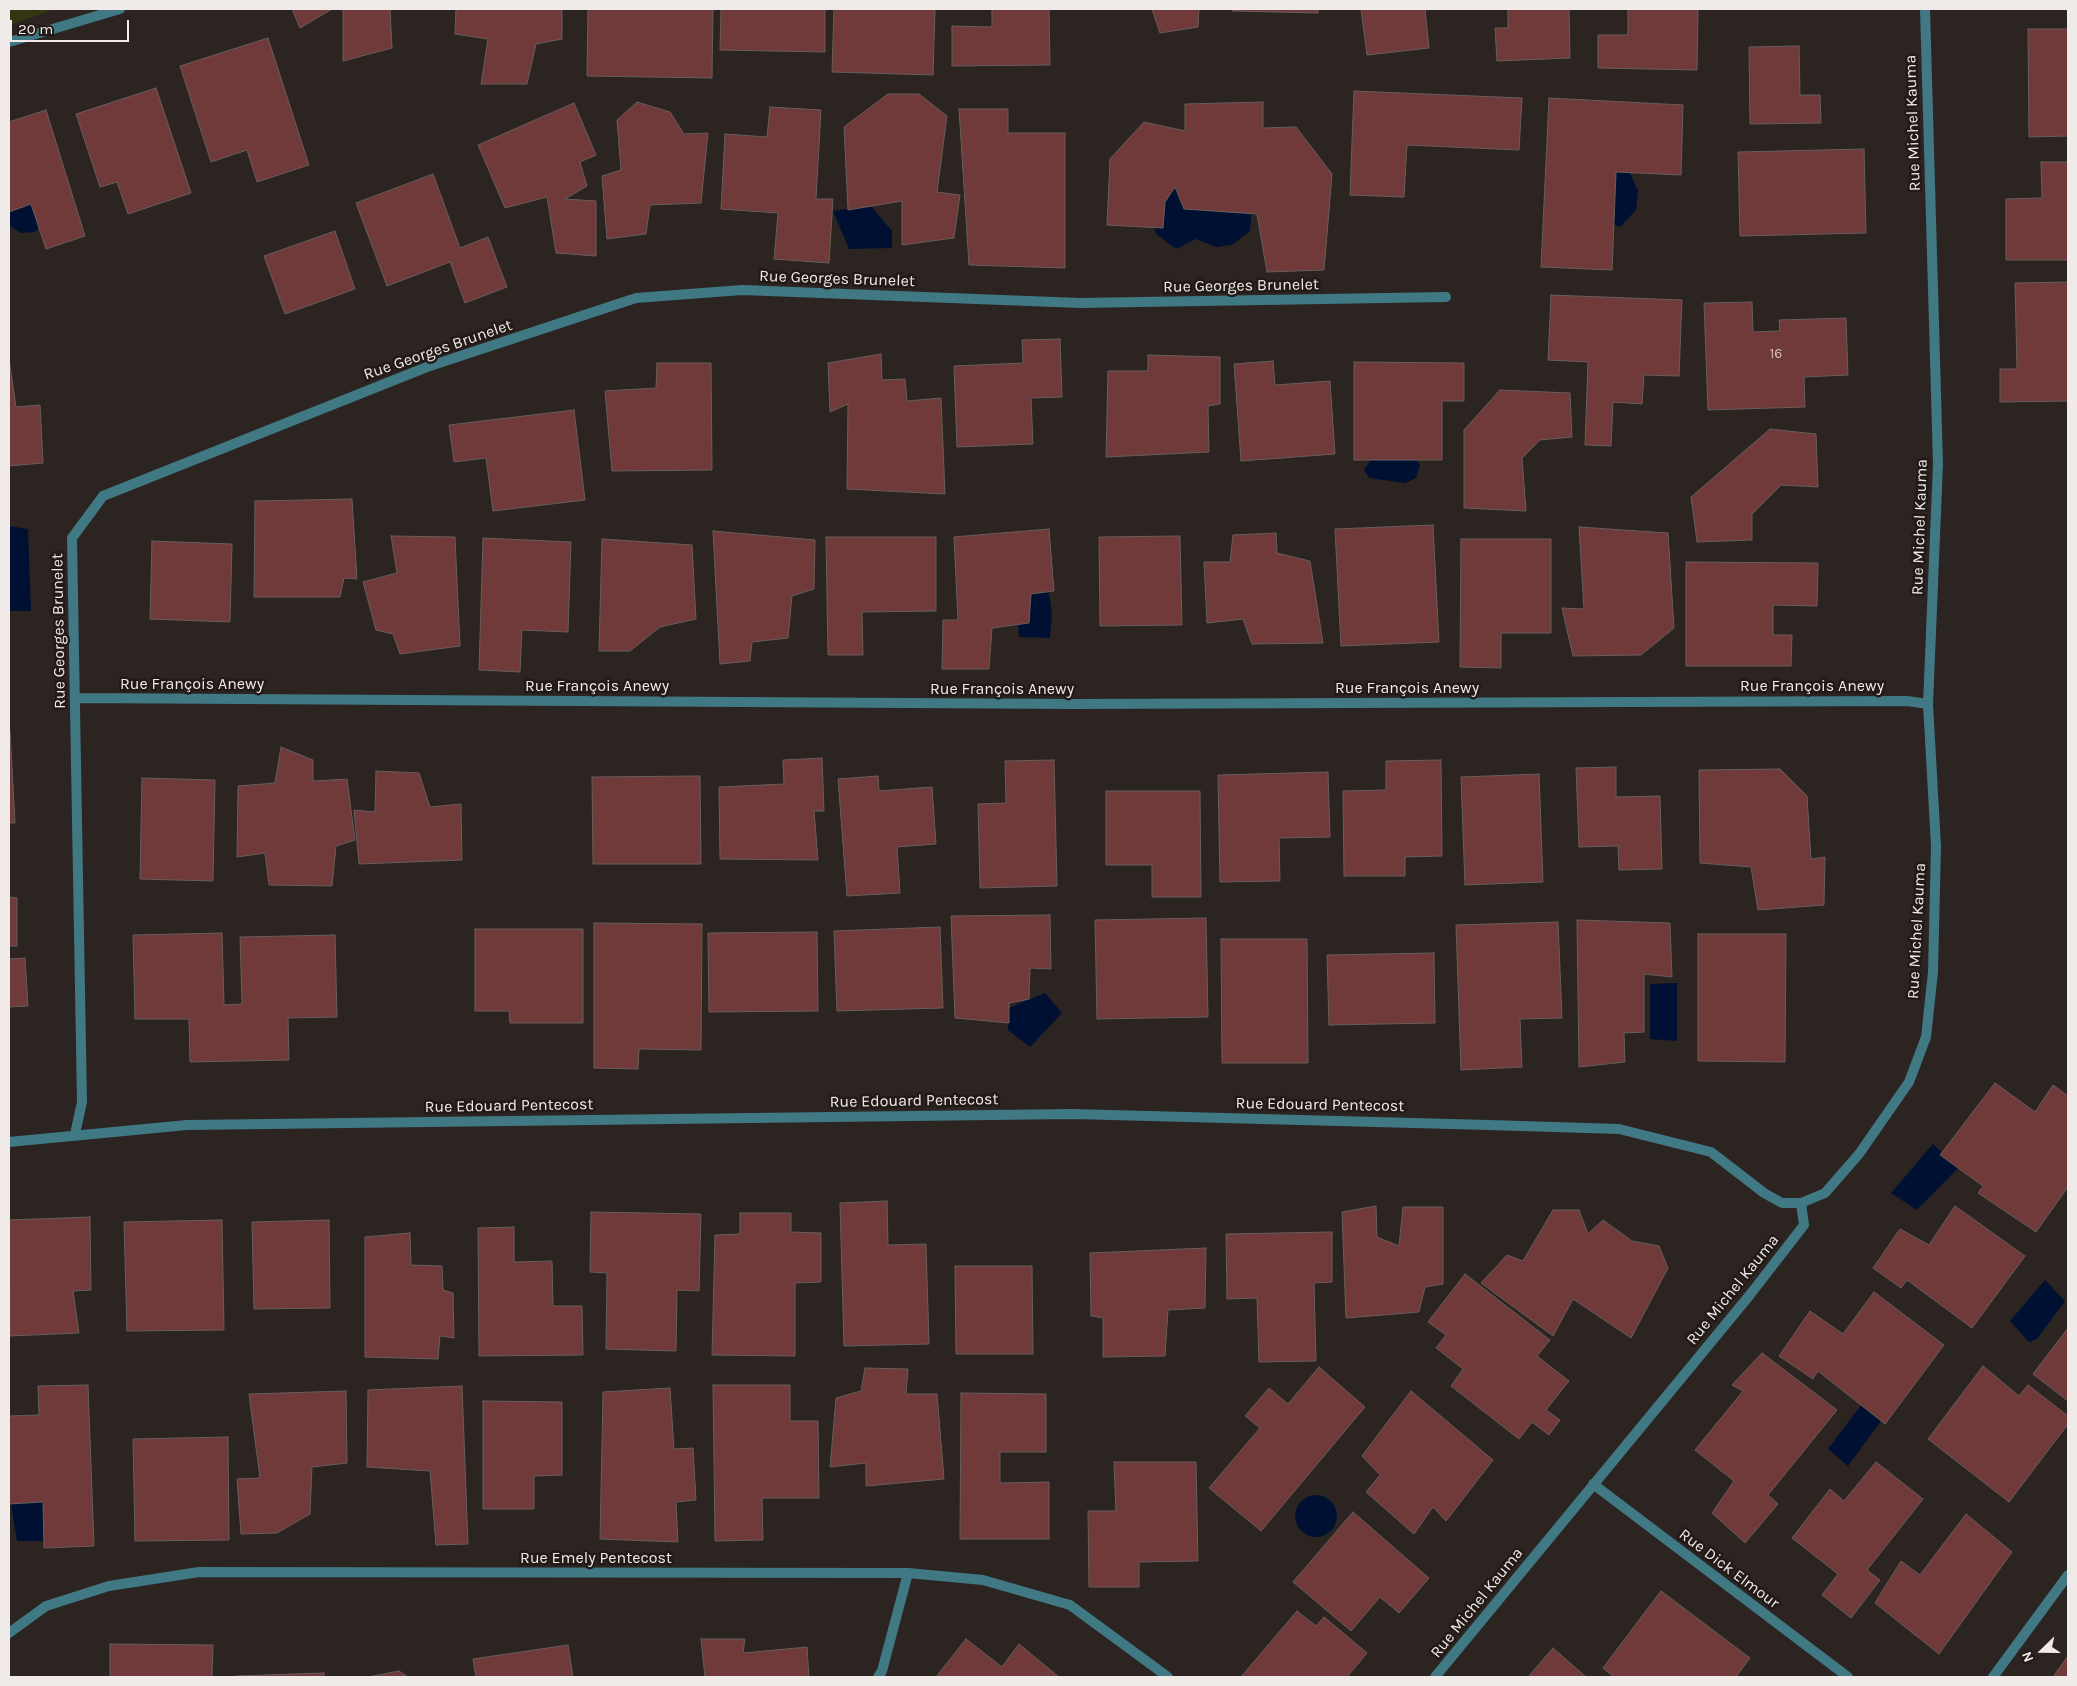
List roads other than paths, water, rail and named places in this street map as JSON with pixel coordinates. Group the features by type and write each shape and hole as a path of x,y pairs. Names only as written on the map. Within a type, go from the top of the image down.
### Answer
{"street":[{"path":"9,42 120,9"},
{"name":"Rue Michel Kauma","path":"1435,1677 1750,1296 1804,1225 1801,1204 1825,1193 1859,1154 1909,1082 1926,1037 1933,972 1936,846 1928,704 1938,464 1924,9"},
{"name":"Rue Georges Brunelet","path":"75,1134 82,1102 72,538 103,496 427,367 636,298 742,290 1080,303 1446,297"},
{"name":"Rue François Anewy","path":"76,698 1073,704 1897,701 1928,704"},
{"name":"Rue Edouard Pentecost","path":"9,1142 75,1134 188,1125 1072,1114 1610,1129 1711,1152 1764,1193 1782,1203 1801,1204"},
{"name":"Rue Dick Elmour","path":"1593,1484 1848,1677"},
{"name":"Rue Emely Pentecost","path":"9,1633 46,1606 100,1589 199,1572 908,1574 983,1580 1070,1605 1168,1677"},
{"path":"878,1677 882,1671 908,1574"},
{"path":"1993,1677 2068,1575"}],"water":[{"path":"1624,160 1638,191 1636,210 1620,227 1595,217 1599,196"},
{"path":"1166,182 1252,207 1250,231 1232,245 1216,247 1196,239 1176,249 1156,234 1151,207"},
{"path":"33,193 40,228 34,232 21,233 9,225 9,199 12,195"},
{"path":"871,206 892,231 892,248 849,249 833,211"},
{"path":"1411,454 1420,465 1416,478 1405,483 1369,478 1364,470 1374,455"},
{"path":"9,526 28,529 31,611 9,611"},
{"path":"1048,586 1052,614 1050,638 1019,637 1016,590"},
{"path":"1677,983 1677,1041 1650,1039 1650,984"},
{"path":"1045,993 1062,1013 1030,1047 1008,1030 1009,1008"},
{"path":"1933,1144 1958,1168 1917,1210 1891,1193"},
{"path":"2045,1280 2065,1301 2037,1339 2029,1342 2010,1321"},
{"path":"1864,1401 1881,1421 1848,1466 1828,1449"},
{"path":"48,1489 51,1541 17,1541 9,1493"},
{"path":"1320,1495 1328,1498 1334,1504 1337,1516 1334,1528 1328,1534 1312,1537 1304,1534 1298,1528 1295,1512 1298,1504 1304,1498"}]}
